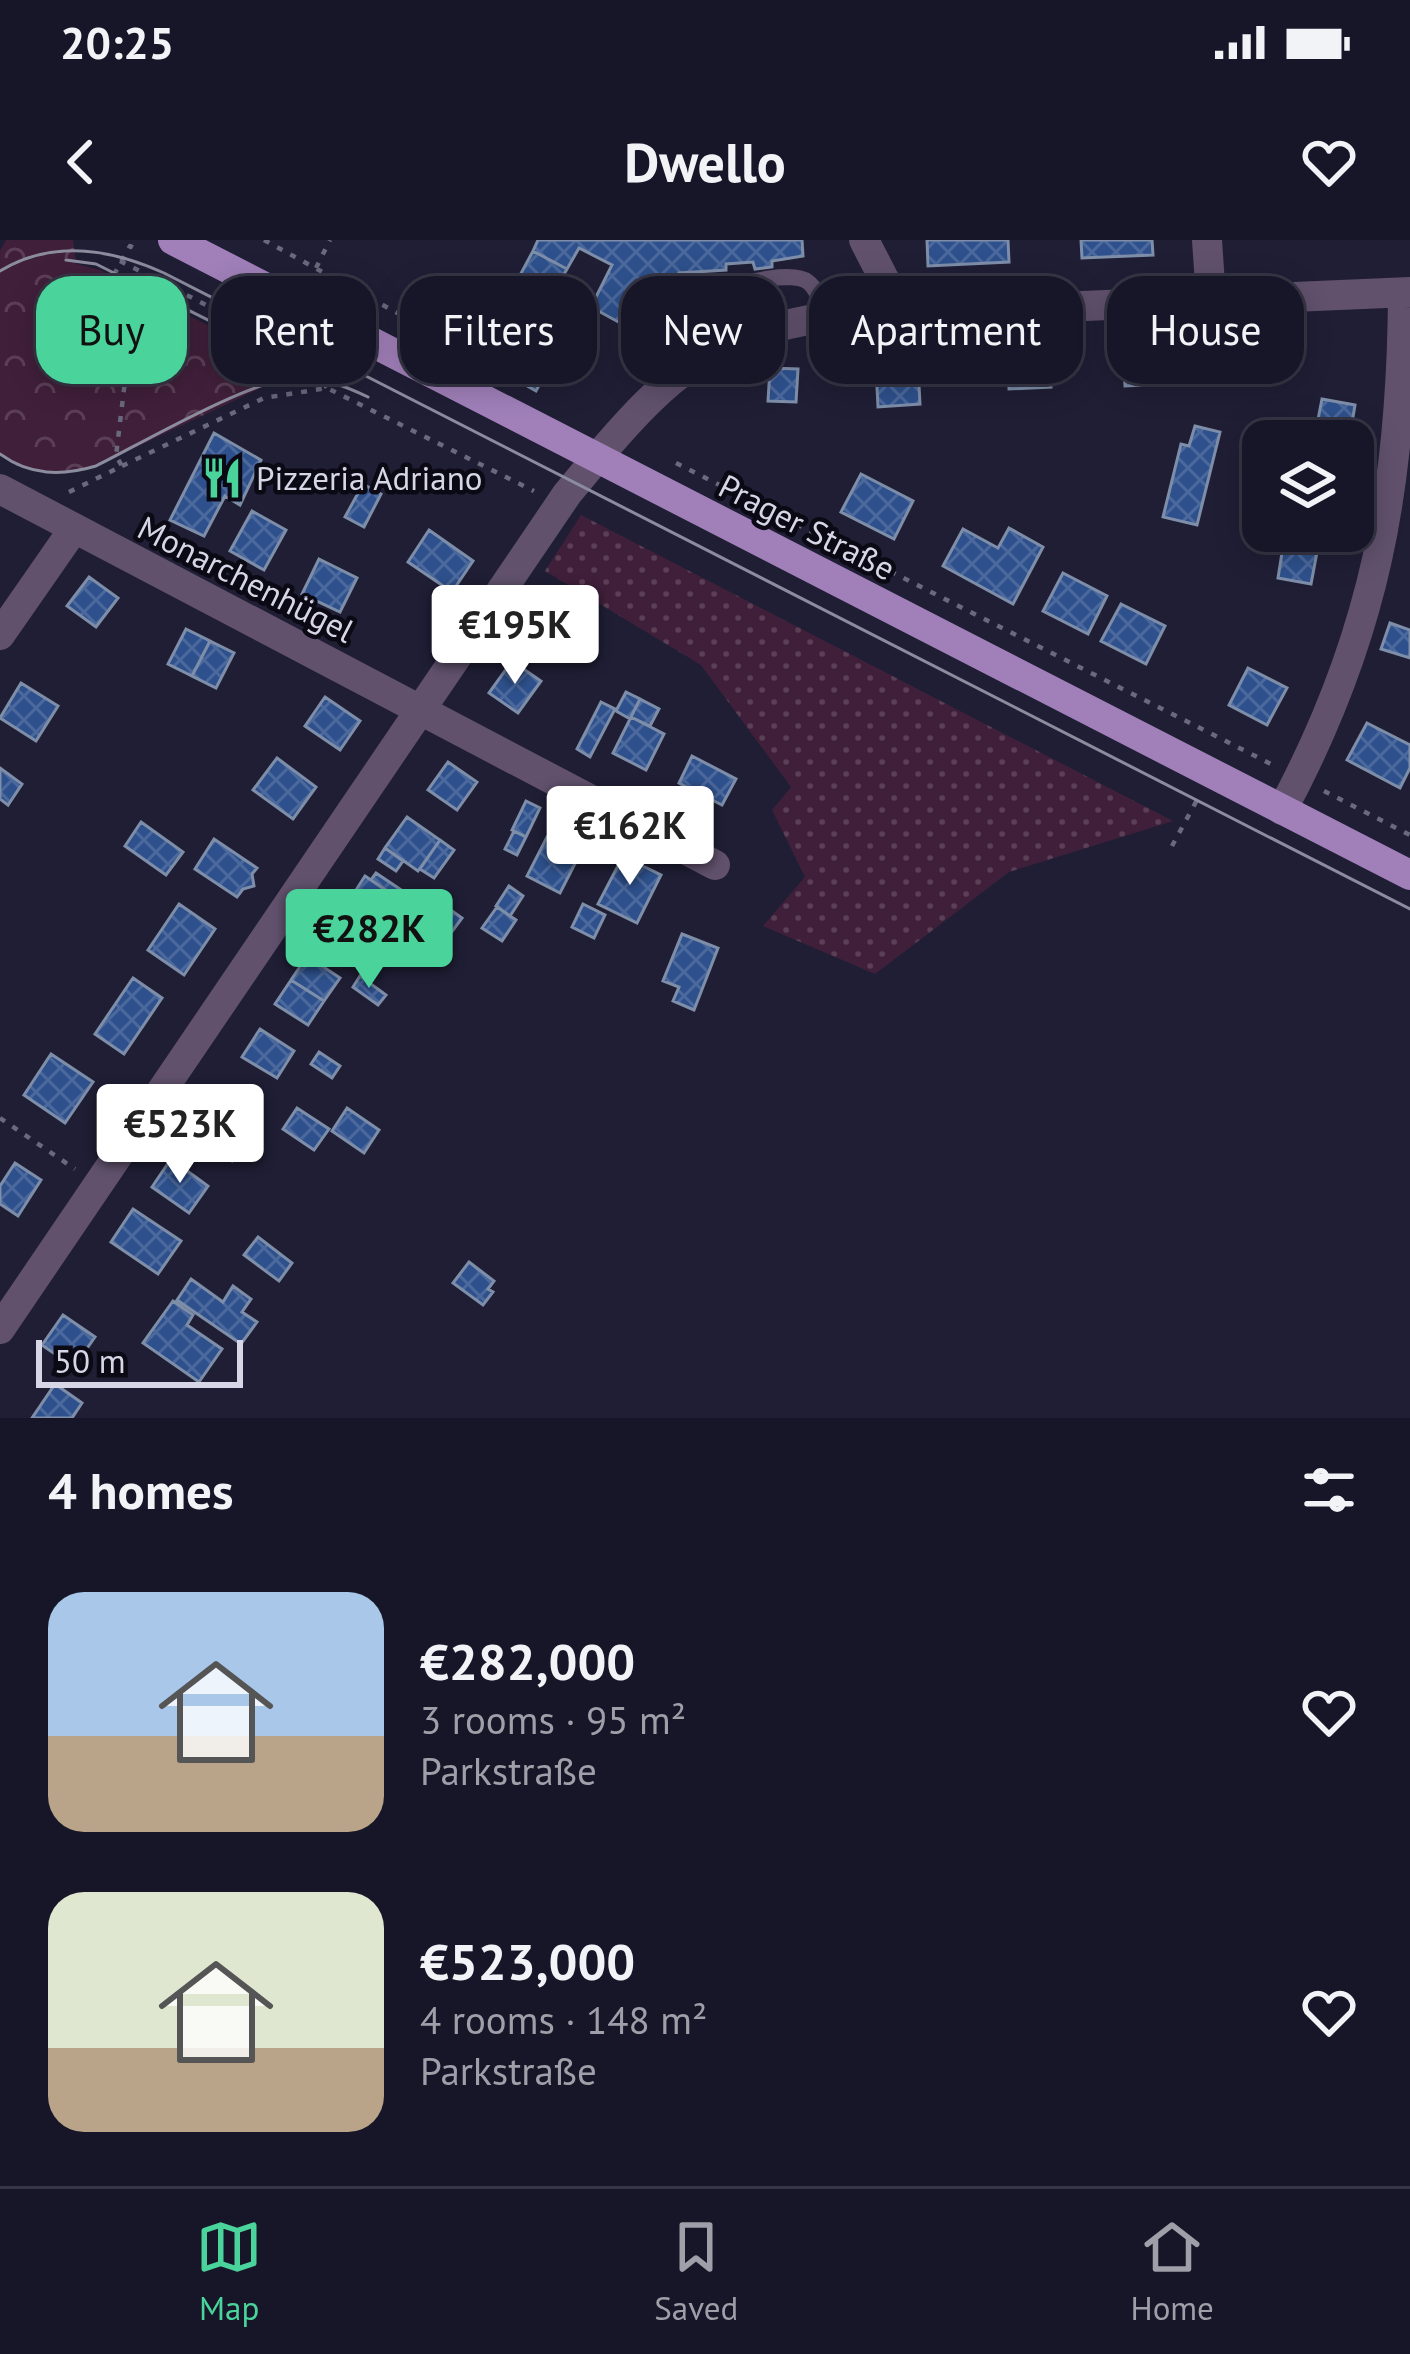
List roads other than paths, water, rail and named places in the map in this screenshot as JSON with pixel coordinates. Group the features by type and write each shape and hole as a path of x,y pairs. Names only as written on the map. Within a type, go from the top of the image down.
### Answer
{"main road":[{"name":"Prager Straße","path":"173,240 1410,875"}],"street":[{"path":"864,240 882,276"},
{"path":"1207,240 1209,276"},
{"path":"1282,810 1330,716 1358,640 1381,553 1396,464 1407,292 1304,296"},
{"path":"0,1329 561,504 632,417 669,384"},
{"name":"Monarchenhügel","path":"0,489 715,866"},
{"path":"0,635 73,530"}],"tram line":[{"path":"0,271 39,255 80,251 122,258 164,273 1410,909"},
{"path":"66,260 96,264 211,322"},
{"path":"0,454 23,467 46,472 96,466 225,400 295,378 333,383 368,397"}],"place":[{"name":"Pizzeria Adriano","path":"222,478"}]}
